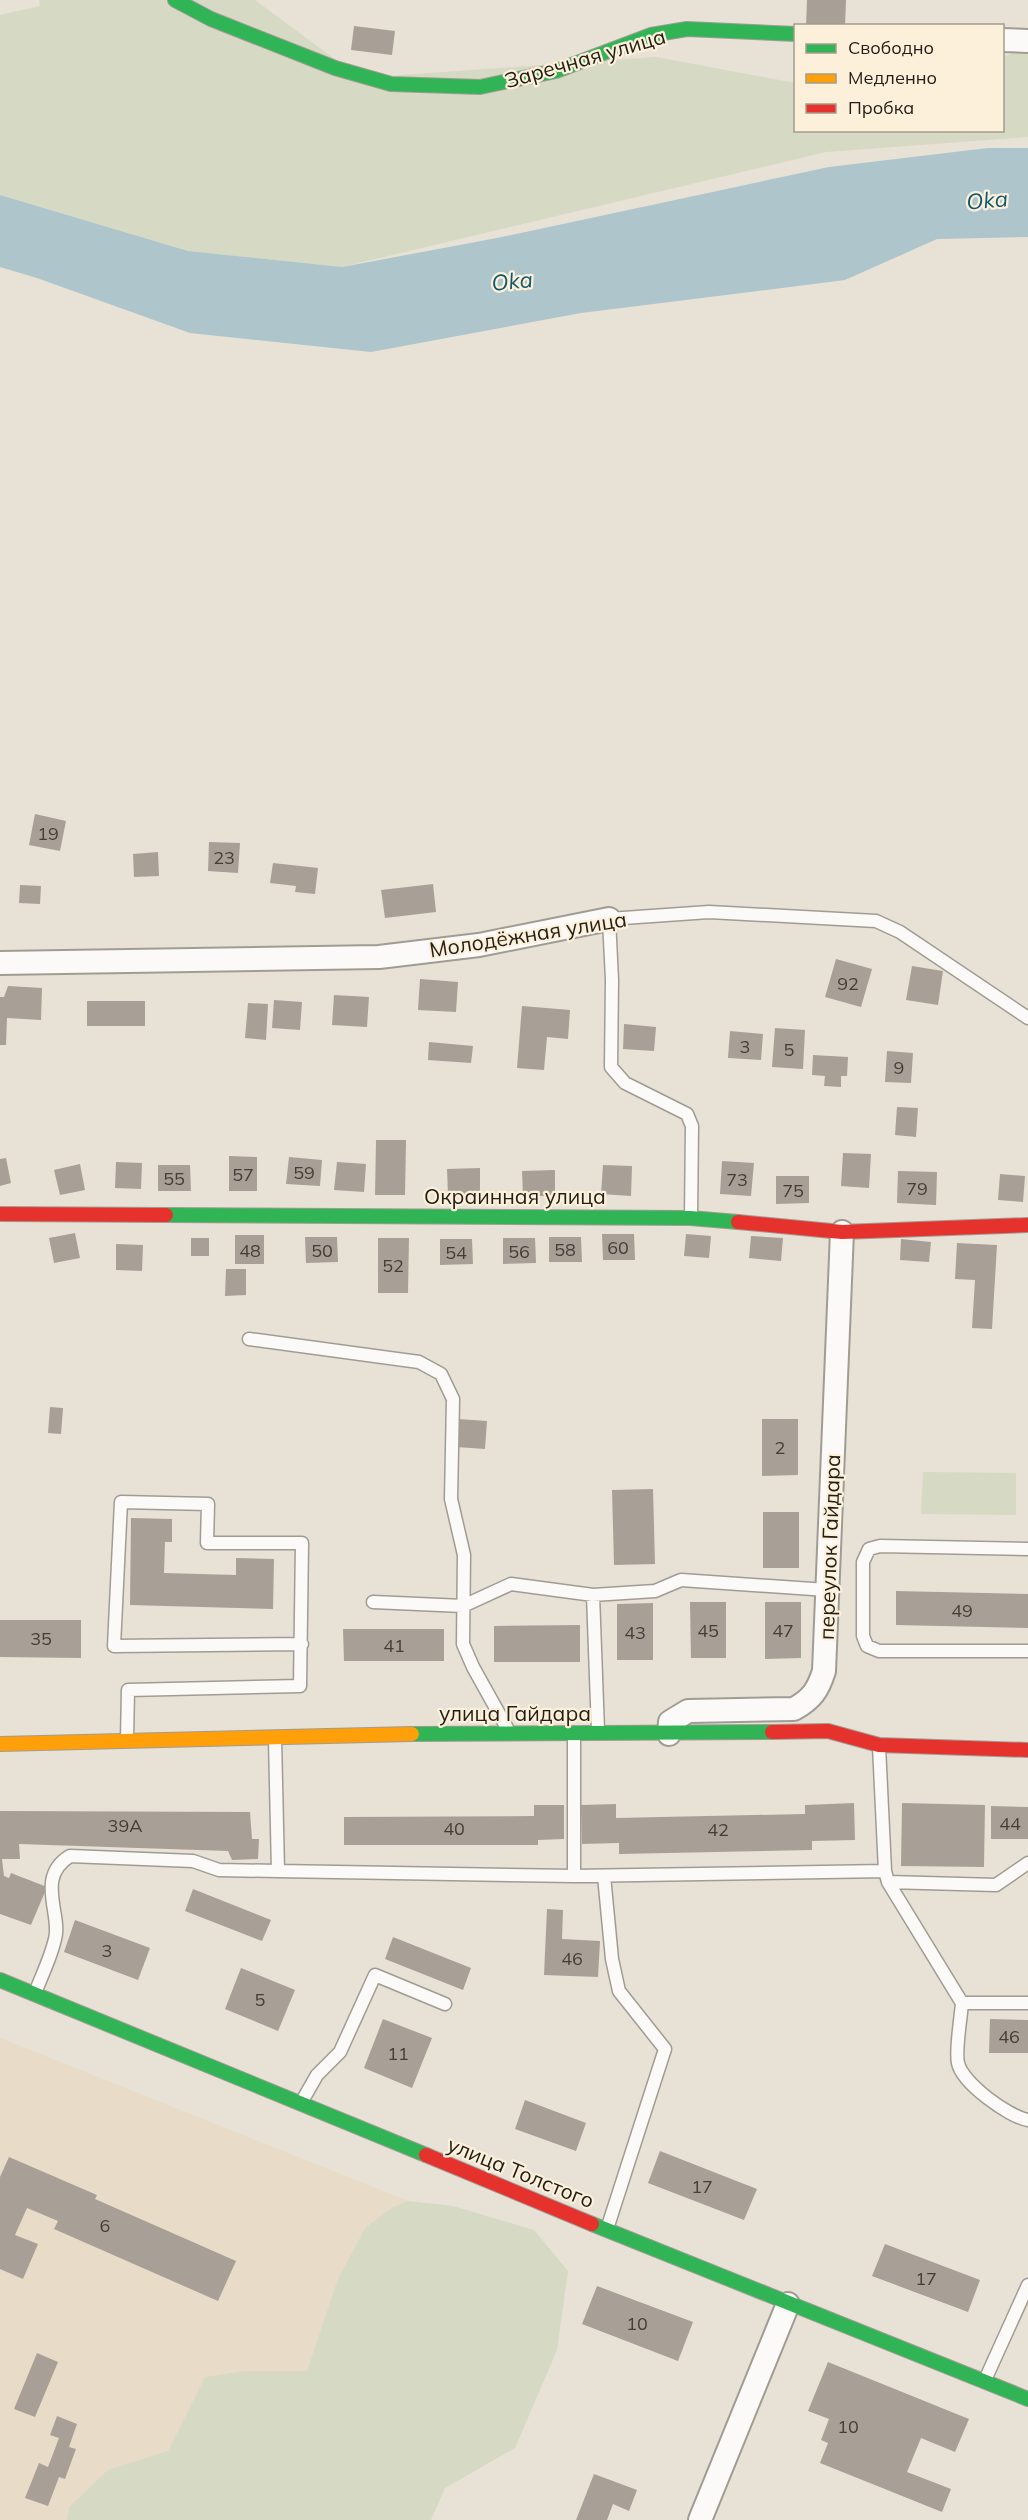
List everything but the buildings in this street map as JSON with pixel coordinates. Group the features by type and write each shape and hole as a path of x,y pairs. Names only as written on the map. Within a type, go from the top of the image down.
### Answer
{"street":[{"name":"Заречная улица","path":"175,0 211,18 335,68 391,84 480,87 556,71 651,35 687,29 794,34"},
{"path":"1004,40 1028,41"},
{"name":"Молодёжная улица","path":"0,963 379,957 479,945 609,918"},
{"name":"Окраинная улица","path":"0,1214 690,1218 842,1232 1028,1225"},
{"name":"переулок Гайдара","path":"669,1734 670,1722 688,1711 794,1709 808,1701 819,1689 824,1671 842,1232"},
{"name":"улица Гайдара","path":"0,1744 509,1732 669,1734 828,1731 879,1745 1028,1750"},
{"name":"улица Толстого","path":"0,1980 606,2230 1028,2399"},
{"path":"700,2520 788,2304"}],"lane":[{"name":"Молодёжная улица","path":"609,918 709,912 876,921 900,932 1028,1018"},
{"path":"609,918 612,980 611,1066 625,1083 687,1114 692,1126 690,1218"},
{"path":"249,1339 419,1362 441,1374 453,1399 451,1500 464,1555 464,1644 473,1668 509,1732"},
{"path":"126,1742 128,1690 300,1686 302,1644 302,1543 207,1542 207,1504 121,1502 114,1646 302,1644"},
{"path":"1028,1549 880,1546 869,1550 863,1562 863,1626 867,1646 879,1651 1028,1652"},
{"path":"373,1602 463,1606 511,1584 593,1595 655,1591 681,1580 827,1590"},
{"path":"593,1595 598,1733"},
{"path":"573,1733 573,1876"},
{"path":"275,1738 278,1870"},
{"path":"879,1745 886,1876 962,2003 958,2063 966,2078 984,2095 1020,2119 1028,2120"},
{"path":"35,1994 57,1929 51,1892 58,1868 70,1856 193,1861 219,1870 573,1876 886,1876 996,1885 1028,1863"},
{"path":"604,1876 612,1959 619,1991 665,2049 606,2230"},
{"path":"301,2104 317,2075 340,2052 375,1975 445,2004"},
{"path":"962,2003 1028,2003"},
{"path":"984,2382 1028,2285"}],"shaded area":[{"path":"0,2038 408,2201 346,2397 121,2520 0,2520"}],"green space":[{"path":"39,0 255,0 360,78 656,57 794,83 794,132 1004,132 1004,57 1021,50 1028,27 1028,137 826,152 342,267 188,251 0,195 0,15 40,6"},
{"path":"923,1472 1016,1473 1016,1515 921,1514"},
{"path":"408,2201 453,2206 534,2230 568,2271 557,2350 515,2448 445,2488 431,2520 67,2520 69,2507 108,2470 168,2451 205,2377 245,2371 307,2371 338,2279 365,2228 392,2208"}],"water":[{"name":"Oka","path":"988,148 1028,148 1028,237 937,239 845,280 581,313 371,352 190,333 0,267 0,195 188,251 342,267 497,238 829,167"}],"traffic: fast":[{"path":"175,0 211,19 335,68 391,84 480,87 556,71 651,35 687,29 794,34"},
{"path":"166,1215 690,1218 738,1222"},
{"path":"412,1734 772,1732"},
{"path":"0,1980 426,2155"},
{"path":"592,2224 1028,2399"}],"traffic: slow":[{"path":"0,1744 412,1734"}],"traffic: jam":[{"path":"0,1214 166,1215"},
{"path":"738,1222 842,1232 1028,1225"},
{"path":"772,1732 828,1731 879,1745 1028,1750"},
{"path":"426,2155 592,2224"}]}
